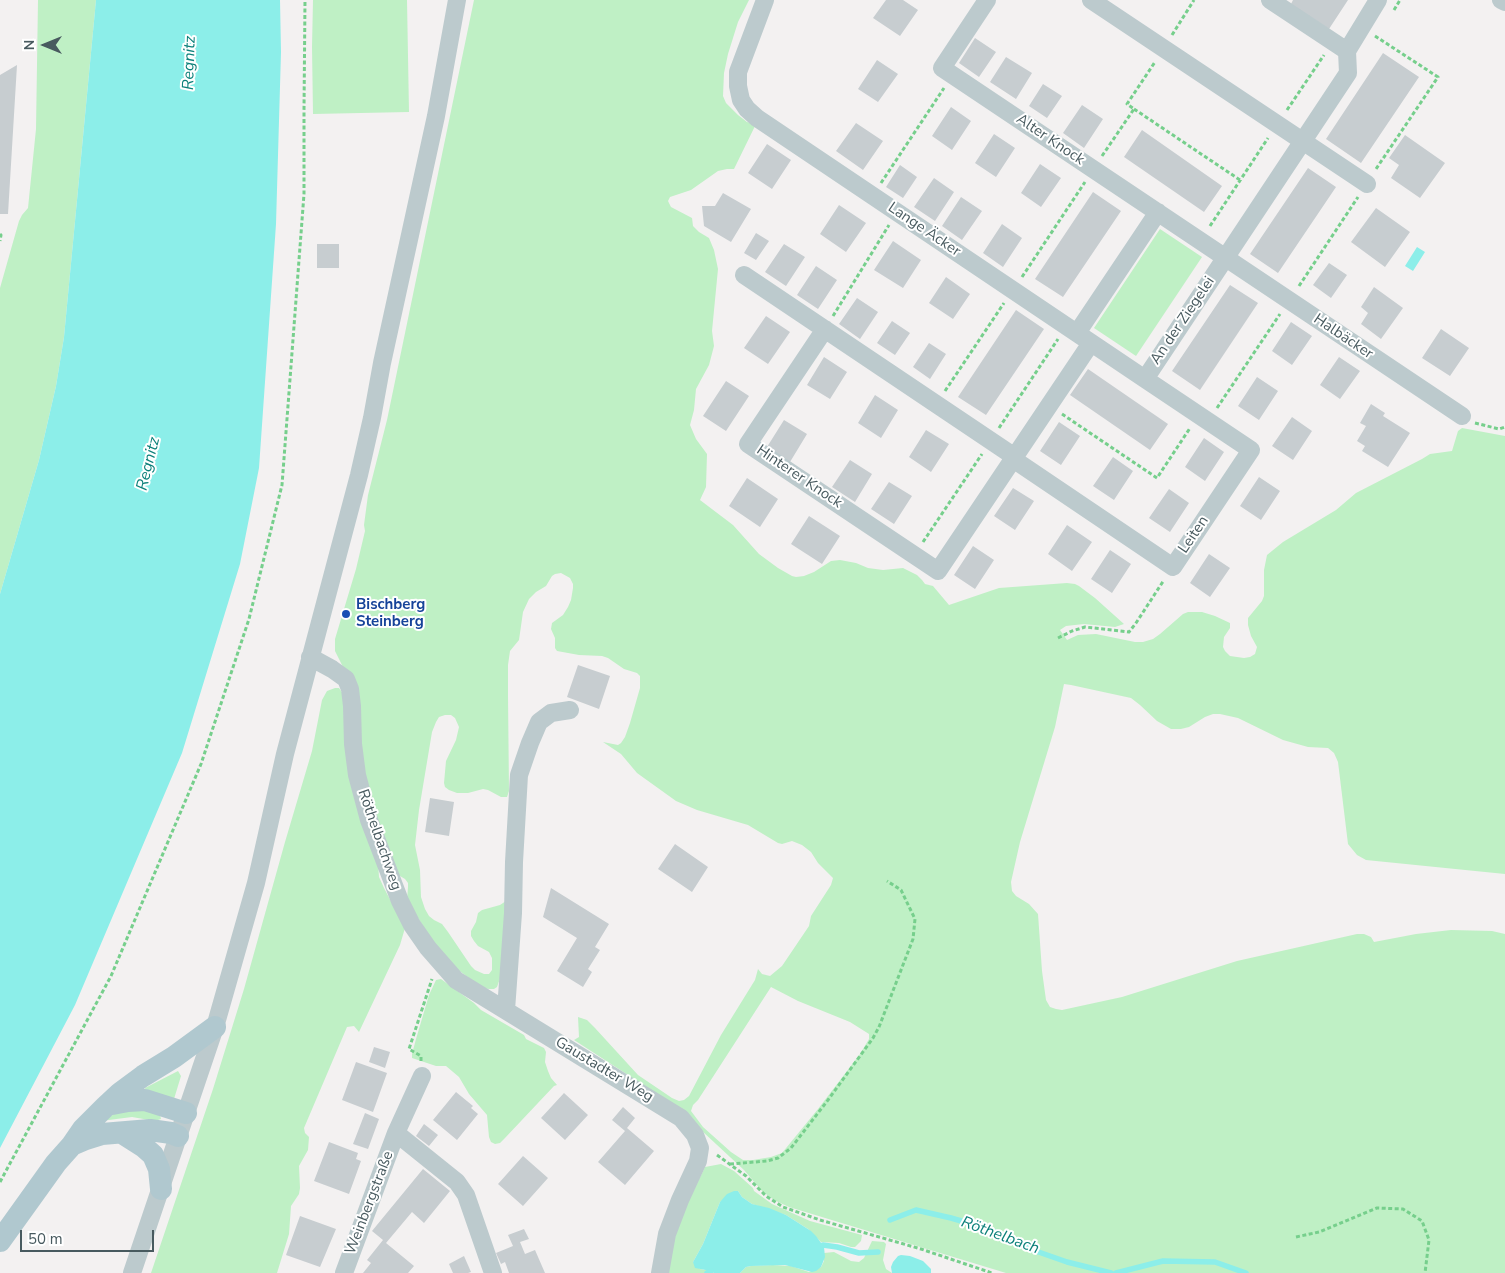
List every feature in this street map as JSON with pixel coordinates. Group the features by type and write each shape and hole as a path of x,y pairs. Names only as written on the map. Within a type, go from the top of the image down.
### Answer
{"main road":[{"path":"0,1241 56,1163 83,1129 106,1106 143,1076 174,1057 214,1027"},
{"path":"106,1106 128,1100 145,1100 186,1113"},
{"path":"72,1145 102,1134 150,1130 178,1136"},
{"path":"122,1133 153,1155 159,1169 161,1188"}],"street":[{"path":"132,1273 214,1027 256,883 285,754 359,475 372,418 382,363 436,116 457,0"},
{"name":"Lange Äcker","path":"765,0 737,78 741,100 747,109 757,118 1084,338"},
{"path":"953,75 942,68 987,0"},
{"path":"1091,0 1367,184"},
{"path":"1270,0 1347,51 1378,0"},
{"path":"1501,0 1505,2"},
{"name":"An der Ziegelei","path":"1084,338 1145,378 1348,73 1347,51"},
{"name":"Alter Knock","path":"953,75 1225,258"},
{"path":"744,275 1014,458 1049,405 1084,338 1158,212"},
{"name":"Halbäcker","path":"1225,258 1462,416"},
{"name":"Hinterer Knock","path":"825,329 748,444 938,571 1014,458"},
{"name":"Leiten","path":"1014,458 1173,567 1251,450 1145,378"},
{"name":"Röthelbachweg","path":"310,657 332,669 346,680 350,689 357,775 369,820 400,900 412,925 428,948 456,980 501,1007"},
{"path":"501,1007 513,913 514,844 519,775 530,743 540,722 551,713 570,710"},
{"name":"Gaustadter Weg","path":"501,1007 681,1118 695,1135 700,1148"},
{"name":"Weinbergstraße","path":"344,1273 396,1133 422,1076"},
{"name":"Weinbergstraße","path":"396,1133 457,1182 466,1195 493,1273"},
{"path":"660,1273 667,1234 698,1161 700,1148"}],"path":[{"path":"0,1182 111,976 201,764 251,610 282,485 304,194 306,0"},
{"path":"1194,0 1127,104 1240,180"},
{"path":"1049,405 1157,478 1204,418 1289,301 1438,77 1362,27"},
{"path":"872,196 953,75"},
{"path":"937,404 1134,109"},
{"path":"825,329 897,212"},
{"path":"0,234 0,241"},
{"path":"1462,416 1476,424 1499,429 1505,427"},
{"path":"1058,638 1085,627 1128,632 1173,567"},
{"path":"730,1164 767,1161 778,1158 791,1148 859,1058 879,1027 913,939 915,919 901,890 887,881"},
{"path":"422,1076 421,1056 410,1049 432,977"},
{"path":"700,1148 714,1153 730,1164 772,1201 797,1213 921,1249 992,1273"},
{"path":"1296,1237 1319,1232 1376,1208 1403,1209 1422,1221 1429,1240 1425,1273"}],"green space":[{"path":"38,0 96,0 64,337 56,386 39,460 0,594 0,288 19,221 28,208 36,129"},
{"path":"313,0 407,0 409,112 313,114"},
{"path":"474,0 749,0 738,22 728,54 724,73 723,96 726,103 738,115 747,122 756,124 734,169 718,171 691,190 670,197 668,201 671,207 692,218 693,226 709,238 718,269 712,331 714,346 709,365 696,389 690,425 696,439 707,454 706,487 700,500 733,525 759,554 778,568 796,577 814,572 831,561 840,560 883,570 903,568 917,575 925,584 933,586 949,605 999,588 1075,584 1095,598 1124,624 1115,627 1084,624 1066,626 1060,630 1067,640 1078,635 1096,634 1143,642 1153,639 1183,614 1202,612 1230,623 1230,628 1224,637 1223,647 1230,656 1250,657 1255,654 1257,647 1251,636 1248,618 1264,596 1264,570 1267,555 1283,542 1336,510 1356,493 1430,454 1452,451 1458,431 1462,428 1505,436 1505,874 1366,860 1357,855 1348,844 1338,762 1334,753 1328,748 1308,747 1283,740 1238,718 1220,714 1205,717 1189,727 1171,729 1157,721 1131,698 1064,684 1055,727 1020,842 1011,882 1012,891 1016,896 1029,904 1038,914 1046,1000 1050,1007 1062,1010 1122,997 1237,961 1357,934 1371,937 1374,942 1451,930 1492,931 1505,934 1505,1273 1006,1273 789,1207 774,1200 762,1191 744,1170 688,1118 628,1075 574,1040 579,1037 578,1017 587,1020 638,1075 672,1098 679,1101 684,1100 689,1096 721,1035 755,980 758,969 762,974 770,976 782,966 809,926 811,916 831,885 833,878 818,863 811,852 802,845 792,841 782,844 778,843 748,825 697,810 676,801 637,773 621,754 603,742 618,745 625,737 640,688 640,676 602,656 579,655 557,651 551,629 552,623 563,615 568,607 573,588 570,578 561,573 552,576 546,586 529,599 523,612 519,640 510,651 508,665 509,791 507,797 501,797 483,789 468,793 457,793 445,787 446,761 456,740 459,727 455,718 451,715 445,715 439,717 432,732 419,810 415,845 420,870 421,897 425,909 429,916 442,924 471,966 484,974 489,974 492,970 492,958 489,952 478,946 474,941 471,931 478,913 506,901 503,970 497,987 494,989 483,988 457,969 437,949 407,900 408,883 405,879 378,863 379,877 405,928 400,945 359,1032 354,1026 347,1027 304,1128 305,1133 309,1137 308,1150 299,1166 299,1194 291,1206 289,1234 277,1273 151,1273 213,1089 244,989 312,751 322,700 327,691 335,688 339,688 344,695 346,673 335,651 335,639 356,569 365,531 368,495 387,420","holes":["771,987 798,1001 850,1022 869,1034 869,1039 860,1054 782,1153 771,1157 743,1160 703,1127 691,1111 693,1105"]},
{"path":"1160,229 1202,257 1136,356 1094,328"},
{"path":"441,979 481,1010 524,1035 526,1039 544,1048 546,1052 545,1062 548,1071 557,1085 500,1143 495,1144 491,1142 487,1115 469,1094 459,1077 446,1066 436,1066 412,1058 429,995 436,980"},
{"path":"178,1071 181,1076 174,1099 146,1091 145,1088"},
{"path":"128,1107 146,1109 160,1115 161,1119 155,1121 132,1117 101,1121"},
{"path":"721,1164 734,1171 754,1191 772,1204 810,1221 862,1235 861,1241 855,1247 839,1243 821,1242 808,1229 786,1215 752,1204 742,1197 738,1191 720,1202 703,1244 693,1262 700,1269 714,1273 666,1273 674,1231 705,1167"},
{"path":"872,1241 884,1242 886,1244 883,1260 886,1269 892,1273 740,1273 746,1267 773,1265 791,1266 809,1272 821,1267 824,1261 824,1253 834,1252 851,1261 859,1262 864,1258"}],"water":[{"name":"Regnitz","path":"96,0 280,0 281,52 276,224 259,468 240,564 182,753 75,1005 0,1148 0,594 39,460 56,386 64,337"},
{"path":"1417,247 1425,252 1413,271 1405,266"},
{"path":"738,1191 742,1197 752,1204 786,1215 811,1231 824,1247 825,1257 821,1267 812,1272 785,1265 751,1266 746,1267 740,1273 714,1273 695,1268 693,1262 703,1244 720,1202 727,1194"},
{"path":"901,1255 923,1261 931,1269 931,1273 892,1273 891,1267 893,1262"}],"building":[{"path":"886,0 903,0 918,10 900,36 873,18"},
{"path":"1293,0 1348,0 1329,29 1291,4"},
{"path":"975,38 996,52 979,77 959,63"},
{"path":"1383,53 1419,77 1361,163 1326,139"},
{"path":"1006,57 1032,73 1016,99 990,82"},
{"path":"877,60 898,74 878,102 858,89"},
{"path":"17,65 8,214 0,214 0,75"},
{"path":"1043,84 1062,96 1047,118 1029,106"},
{"path":"1082,105 1103,119 1084,148 1063,133"},
{"path":"951,107 971,121 952,150 932,136"},
{"path":"856,123 883,141 863,170 836,151"},
{"path":"1142,130 1222,186 1204,212 1124,157"},
{"path":"994,134 1015,148 996,177 975,163"},
{"path":"1405,135 1445,163 1420,198 1391,178 1399,165 1389,158"},
{"path":"767,144 791,160 772,189 748,173"},
{"path":"1040,164 1061,178 1041,207 1021,193"},
{"path":"900,165 917,177 903,198 886,187"},
{"path":"1308,168 1336,187 1278,273 1250,254"},
{"path":"934,178 954,192 935,221 914,207"},
{"path":"1093,192 1121,211 1063,297 1035,279"},
{"path":"723,193 751,209 731,242 704,226 702,206 715,206"},
{"path":"961,197 982,211 962,240 942,226"},
{"path":"839,205 866,223 846,252 820,234"},
{"path":"1376,208 1410,232 1385,267 1351,242"},
{"path":"1002,224 1022,238 1003,267 983,253"},
{"path":"756,233 769,241 756,260 744,253"},
{"path":"893,241 921,260 903,288 874,270"},
{"path":"317,244 339,244 339,268 317,268"},
{"path":"784,244 805,257 786,286 765,272"},
{"path":"1329,263 1347,275 1331,298 1313,285"},
{"path":"816,266 837,280 818,309 797,295"},
{"path":"946,277 970,294 953,319 929,303"},
{"path":"1230,285 1258,303 1200,390 1172,371"},
{"path":"1374,287 1403,308 1381,339 1361,324 1368,313 1361,307"},
{"path":"857,298 878,312 860,339 839,324"},
{"path":"1016,310 1044,329 986,415 958,397"},
{"path":"766,316 790,332 768,364 744,348"},
{"path":"892,321 910,333 895,355 877,343"},
{"path":"1291,322 1312,336 1292,365 1272,351"},
{"path":"1441,329 1469,348 1450,376 1422,358"},
{"path":"929,343 946,354 930,379 913,367"},
{"path":"824,357 847,372 830,399 807,385"},
{"path":"1339,357 1360,371 1340,399 1320,385"},
{"path":"1088,369 1168,424 1150,450 1070,395"},
{"path":"1257,377 1278,391 1259,420 1238,406"},
{"path":"726,381 749,396 726,431 703,416"},
{"path":"875,395 898,410 881,438 858,423"},
{"path":"1371,404 1385,413 1383,416 1410,433 1388,467 1362,451 1365,446 1357,441 1366,426 1360,423"},
{"path":"1292,417 1312,431 1293,460 1272,446"},
{"path":"784,420 807,434 790,462 767,447"},
{"path":"1059,422 1080,436 1061,465 1040,451"},
{"path":"926,430 949,444 931,472 909,457"},
{"path":"1204,438 1224,452 1205,481 1185,467"},
{"path":"1113,457 1133,471 1114,500 1093,486"},
{"path":"850,460 872,474 855,502 832,487"},
{"path":"1259,477 1280,491 1261,520 1240,506"},
{"path":"747,478 778,499 760,527 729,506"},
{"path":"889,482 912,496 894,524 871,509"},
{"path":"1013,488 1034,501 1015,530 994,516"},
{"path":"1169,489 1189,503 1170,532 1149,518"},
{"path":"809,516 840,536 822,564 791,544"},
{"path":"1067,525 1092,542 1072,571 1048,554"},
{"path":"973,546 994,560 975,589 954,575"},
{"path":"1110,550 1131,564 1112,593 1091,579"},
{"path":"1209,554 1230,568 1210,597 1190,583"},
{"path":"578,665 610,676 599,709 567,697"},
{"path":"430,798 454,802 449,836 425,832"},
{"path":"675,844 708,867 692,892 658,869"},
{"path":"551,888 609,924 595,947 600,950 588,969 592,972 583,987 557,971 577,938 543,917"},
{"path":"374,1047 390,1052 385,1068 369,1062"},
{"path":"356,1062 387,1073 373,1112 342,1100"},
{"path":"456,1092 473,1106 471,1108 478,1114 457,1140 433,1120"},
{"path":"564,1093 588,1115 565,1140 541,1118"},
{"path":"623,1107 635,1118 627,1128 654,1151 625,1185 598,1162 625,1131 612,1120"},
{"path":"365,1113 379,1119 368,1149 353,1144"},
{"path":"424,1124 438,1135 429,1146 416,1136"},
{"path":"329,1142 358,1153 356,1159 361,1161 349,1194 314,1181"},
{"path":"523,1156 548,1178 523,1206 498,1184"},
{"path":"423,1169 450,1191 424,1223 412,1212 386,1243 414,1266 408,1273 363,1273 371,1263 367,1260 383,1240 372,1231"},
{"path":"300,1216 336,1229 320,1267 286,1255"},
{"path":"524,1229 529,1239 520,1242 525,1254 535,1250 545,1273 509,1273 505,1262 501,1264 496,1253 513,1246 508,1235"},
{"path":"464,1256 471,1272 453,1273 449,1264"}],"waterway":[{"name":"Röthelbach","path":"890,1220 916,1210 951,1218 989,1229 1030,1249 1067,1262 1111,1273"},
{"name":"Röthelbach","path":"823,1245 859,1253 878,1252"},
{"name":"Röthelbach","path":"1116,1273 1163,1261 1215,1262 1246,1273"},
{"path":"707,1273 711,1271"}],"place":[{"name":"Bischberg Steinberg","path":"346,614"}]}
